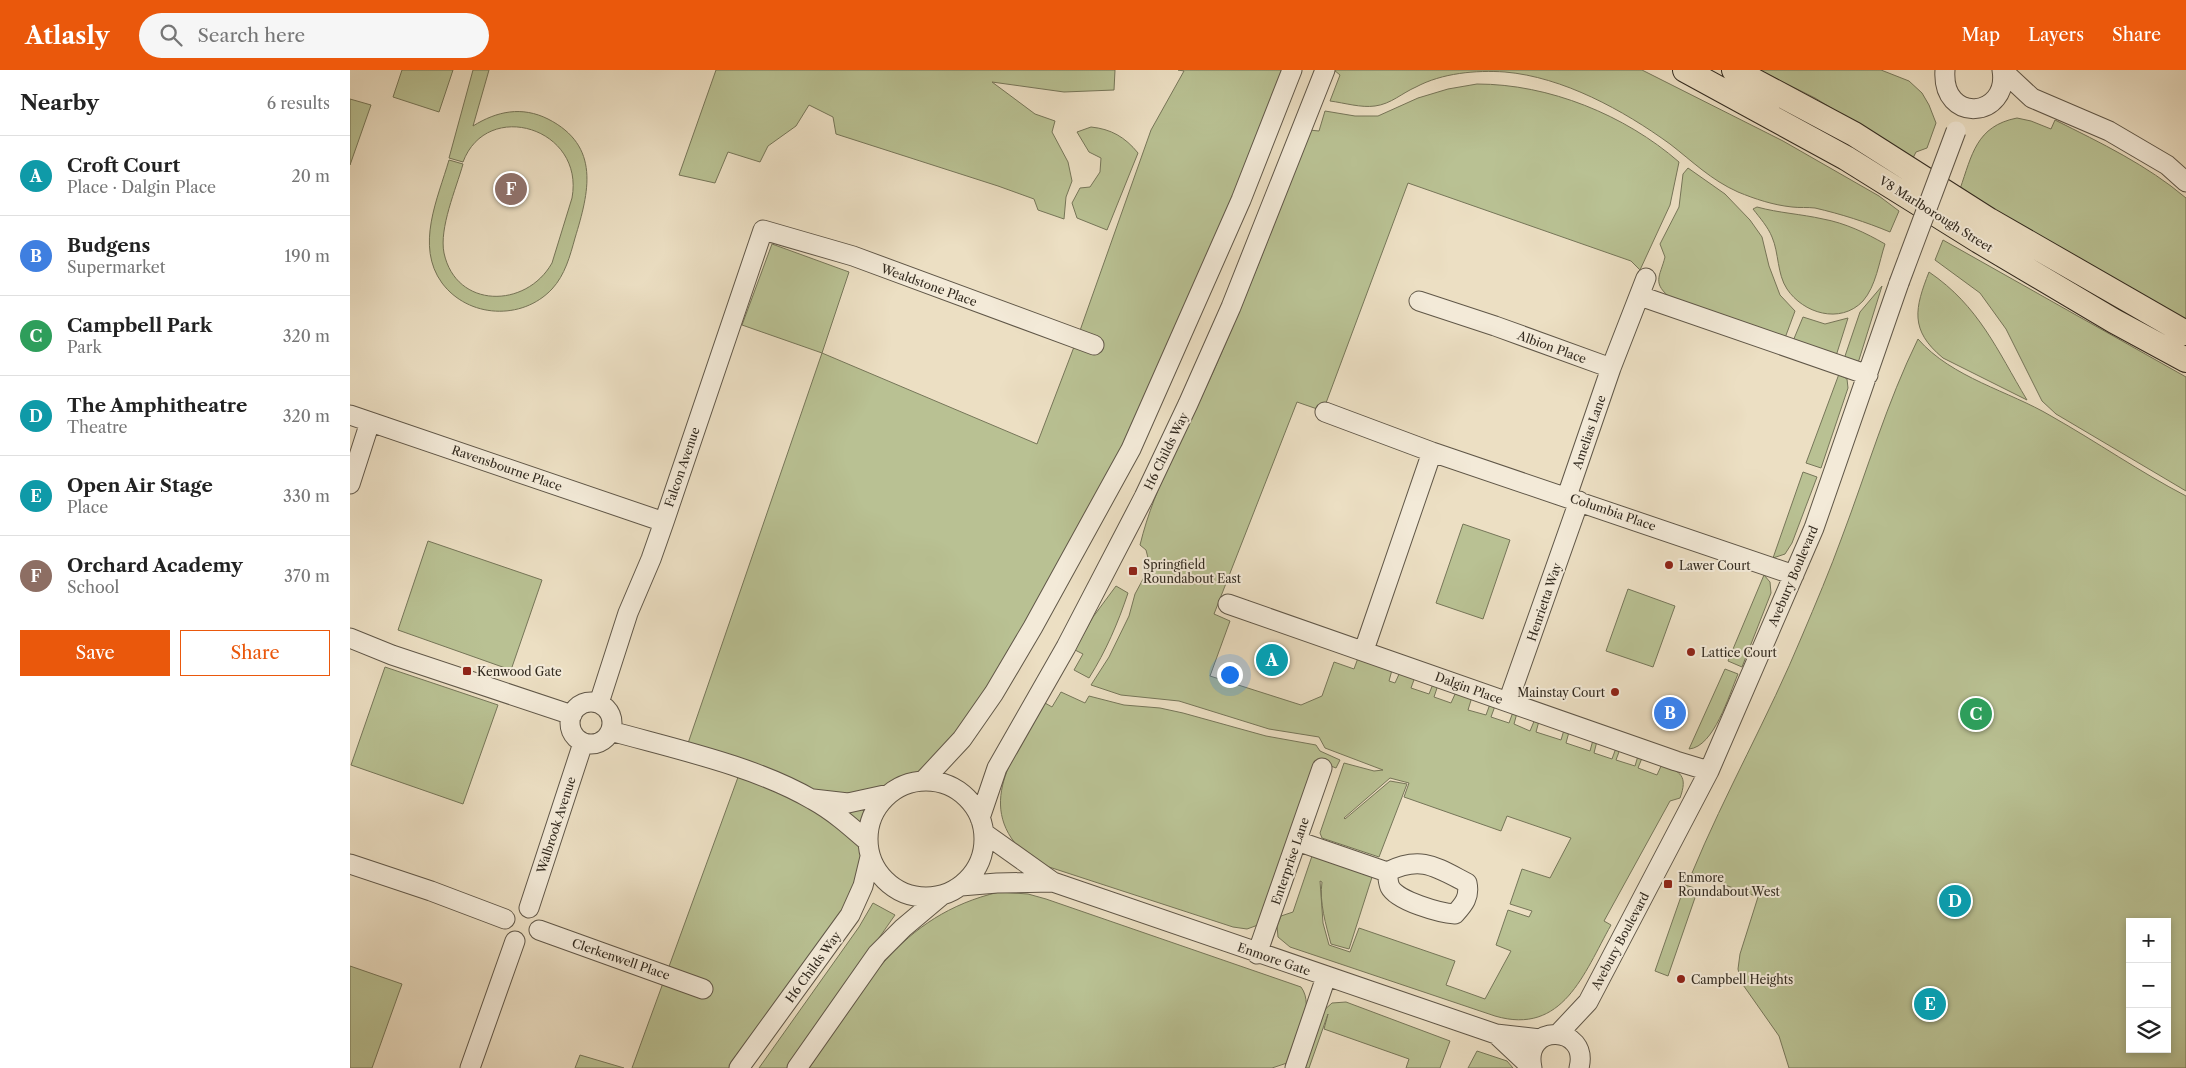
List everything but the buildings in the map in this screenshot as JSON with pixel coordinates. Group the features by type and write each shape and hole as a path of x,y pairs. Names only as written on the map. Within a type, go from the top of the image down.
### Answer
{"main road":[{"name":"V8 Marlborough Street","path":"1686,70 1846,158 1996,251 2114,321 2186,360"},
{"name":"V8 Marlborough Street","path":"1734,70 1854,134 1989,220 2186,333"}],"street":[{"name":"Avebury Boulevard","path":"1558,1034 1588,1002 1709,771 1814,528 1899,283 1956,131 1953,101 1944,84 1945,70"},
{"name":"Avebury Boulevard","path":"1956,131 1983,106 1999,95 2003,85 2003,71"},
{"path":"2003,71 2032,98 2108,131 2167,165 2186,182"},
{"path":"922,781 962,739 1002,678 1033,627 1131,449 1242,200 1292,73"},
{"name":"H6 Childs Way","path":"982,825 997,768 1066,647 1144,497 1188,404 1232,306 1322,77"},
{"path":"1953,101 1961,106 1983,106 2032,98"},
{"name":"Wealdstone Place","path":"763,230 853,256 1094,345"},
{"name":"Falcon Avenue","path":"599,703 628,613 651,559 664,522 763,230"},
{"path":"1611,368 1646,278"},
{"path":"1640,296 1868,375"},
{"name":"Albion Place","path":"1419,301 1611,368"},
{"name":"Amelias Lane","path":"1573,499 1611,368"},
{"name":"Columbia Place","path":"1325,412 1432,452 1794,575"},
{"name":"Ravensbourne Place","path":"350,415 664,522"},
{"path":"350,484 370,422"},
{"path":"1364,650 1432,452"},
{"name":"Henrietta Way","path":"1508,702 1573,499"},
{"name":"Dalgin Place","path":"1228,604 1709,771"},
{"path":"350,638 392,655 572,715"},
{"path":"586,702 599,703 605,707 612,718 611,731 602,741 590,744 583,743 571,728 572,715 580,705 586,702"},
{"path":"611,731 741,769 812,799 843,820 869,849"},
{"name":"Walbrook Avenue","path":"529,908 583,743"},
{"name":"Enterprise Lane","path":"1257,954 1322,768"},
{"path":"798,1068 878,954 903,928 941,896 961,886 975,872 983,853 982,825 971,802 958,790 941,783 922,781 904,785 889,794 876,808 869,825 869,849 878,873 890,886 906,894 923,898 941,896"},
{"path":"812,799 848,803 889,794"},
{"name":"Enmore Gate","path":"982,825 1053,882 1257,954 1496,1034 1540,1040"},
{"path":"1297,841 1387,872"},
{"name":"H6 Childs Way","path":"740,1068 850,914 863,886 869,849"},
{"path":"350,864 431,891 505,919"},
{"name":"Enmore Gate","path":"961,886 1053,882"},
{"path":"517,908 529,908 538,917 539,930 527,942 515,941 505,930 505,919 508,914 517,908"},
{"name":"Clerkenwell Place","path":"539,930 703,988"},
{"path":"470,1068 515,941"},
{"path":"1295,1068 1326,977"},
{"name":"Avebury Boulevard","path":"1579,1059 1588,1002"},
{"name":"Enmore Gate","path":"1496,1034 1532,1068"},
{"path":"1532,1068 1531,1053 1545,1036 1558,1034 1571,1039 1579,1059"}],"green space":[{"path":"402,70 453,70 439,112 393,97"},
{"path":"473,70 489,70 473,126 491,117 510,112 529,112 538,115 565,130 577,143 584,156 587,171 587,187 580,221 569,258 557,284 540,299 526,306 511,310 480,309 466,303 453,295 442,283 434,269 430,254 431,222 449,160 463,164 446,220 443,243 444,253 451,271 462,285 477,293 493,296 510,295 526,289 540,278 552,263 572,198 572,174 564,154 550,139 531,130 511,127 492,131 475,142 463,162 449,158"},
{"path":"716,70 1115,70 1114,90 1064,92 992,82 1035,114 1055,121 1052,132 1068,162 1072,181 1066,197 1064,219 1038,210 1034,199 836,134 833,117 809,105 796,126 768,146 760,162 728,152 715,183 679,175"},
{"path":"1178,70 1292,70 1131,449 1033,627 923,781 905,785 889,794 876,808 869,825 863,886 739,1068 632,1068 741,769 685,752 822,353 1037,444 1077,339 1151,130 1184,71"},
{"path":"1334,70 1642,70 1783,141 1879,196 1899,211 1890,232 1825,210 1785,206 1751,197 1719,182 1670,144 1633,119 1592,97 1527,75 1483,72 1437,78 1381,105 1364,106 1330,101 1340,75"},
{"path":"1759,70 1881,70 1909,81 1922,93 1936,123 1927,148 1916,152 1913,158 1815,98"},
{"path":"1477,84 1504,85 1531,90 1585,105 1635,130 1679,162 1670,205 1640,270 1631,261 1408,183 1323,411 1297,402 1214,614 1230,621 1210,676 1301,705 1322,696 1334,662 1354,669 1358,658 1392,670 1389,681 1395,683 1400,672 1415,677 1411,688 1429,694 1433,684 1438,685 1434,697 1451,703 1456,692 1472,697 1468,710 1486,715 1490,704 1495,706 1491,717 1509,723 1513,712 1517,713 1514,724 1530,731 1535,719 1539,721 1536,732 1561,740 1564,730 1569,732 1566,743 1590,751 1593,740 1597,741 1594,753 1612,759 1616,748 1620,749 1616,760 1635,766 1638,756 1642,758 1638,768 1657,775 1662,764 1678,772 1683,780 1680,798 1670,801 1604,921 1611,925 1580,980 1568,996 1554,1009 1538,1017 1518,1020 1495,1016 1290,947 1278,937 1277,926 1281,916 1293,912 1313,853 1373,874 1349,949 1331,944 1321,898 1323,923 1329,945 1350,952 1359,928 1455,961 1446,985 1485,999 1511,951 1496,945 1508,910 1529,917 1532,911 1510,904 1522,869 1550,878 1571,838 1507,816 1501,831 1404,797 1409,783 1390,778 1344,818 1390,781 1407,784 1379,857 1322,838 1320,833 1344,763 1374,771 1383,770 1325,748 1319,737 1269,729 1179,701 1121,695 1091,685 1109,657 1129,616 1135,594 1150,566 1146,550 1140,545 1154,500 1240,311 1309,130 1319,131 1325,111 1355,116 1378,116 1418,98 1448,89"},
{"path":"350,99 371,105 350,165"},
{"path":"2017,118 2051,129 2055,120 2140,165 2186,198 2186,321 2134,294 1960,189 1972,154 1984,135 2003,122"},
{"path":"1091,127 1117,135 1128,142 1138,153 1107,230 1077,218 1072,203 1080,188 1090,187 1100,172 1101,158 1089,152 1077,132"},
{"path":"1688,168 1725,194 1750,220 1762,237 1769,266 1780,295 1795,311 1785,338 1672,299 1661,288 1659,275 1665,257 1660,244 1679,207 1683,174"},
{"path":"1757,207 1839,223 1863,232 1885,244 1874,281 1863,301 1844,313 1833,314 1812,310 1794,297 1787,289 1781,277 1770,233 1753,209"},
{"path":"1943,240 2186,377 2186,491 2056,414 2042,401 2006,329 1980,293 1935,260"},
{"path":"772,244 849,272 822,353 742,325"},
{"path":"1929,272 1961,299 1974,314 1996,346 2027,400 1943,358 1932,348 1920,328 1918,318 1920,297"},
{"path":"1882,286 1858,363 1844,359 1860,312"},
{"path":"1803,317 1825,324 1848,318 1836,356 1793,341"},
{"path":"1918,339 1947,364 1964,374 2035,407 2186,496 2186,1068 1789,1068 1779,1036 1741,982 1738,969 1740,954 1758,897 1692,873 1718,813 1789,666 1837,549 1887,412"},
{"path":"1839,374 1847,379 1848,388 1821,468 1806,463"},
{"path":"1803,472 1817,477 1792,543 1785,554 1773,558"},
{"path":"1463,524 1510,540 1483,619 1436,603"},
{"path":"428,541 542,580 511,670 398,630"},
{"path":"1764,575 1770,582 1771,593 1742,667 1728,661"},
{"path":"1116,586 1128,593 1111,637 1089,678 1074,670 1083,654 1075,650 1093,617"},
{"path":"1628,589 1675,606 1653,667 1606,651"},
{"path":"385,667 498,705 463,804 351,765"},
{"path":"1725,669 1738,674 1720,719 1706,739 1698,746 1689,749"},
{"path":"1061,692 1085,703 1089,696 1124,705 1160,708 1266,736 1316,745 1320,751 1340,760 1336,768 1318,761 1258,925 1247,929 1233,927 1046,866 1023,852 1008,833 1002,815 1001,795 1005,776 1013,757 1045,703 1052,707"},
{"path":"1685,885 1698,889 1668,976 1655,971"},
{"path":"999,892 1028,894 1046,899 1301,987 1305,995 1306,1004 1303,1025 1287,1063 1272,1068 809,1068 866,984 886,959 909,937 934,919 964,903"},
{"path":"873,903 895,915 788,1068 759,1068 859,927"},
{"path":"350,966 402,984 372,1068 350,1068"},
{"path":"1346,1002 1450,1041 1440,1068 1406,1068 1409,1059 1324,1029 1328,1014 1309,1068 1302,1068 1322,1012 1332,1003"},
{"path":"1477,1051 1507,1061 1513,1068 1468,1068"},
{"path":"580,1055 624,1068 575,1068"}],"place":[{"name":"Orchard Academy","path":"511,189"},
{"name":"Lawer Court","path":"1669,565"},
{"name":"Springfield Roundabout East","path":"1133,571"},
{"name":"Lattice Court","path":"1691,652"},
{"name":"Croft Court","path":"1272,660"},
{"name":"Kenwood Gate","path":"467,671"},
{"name":"Mainstay Court","path":"1615,692"},
{"name":"Budgens","path":"1670,713"},
{"name":"Campbell Park","path":"1976,714"},
{"name":"Enmore Roundabout West","path":"1668,884"},
{"name":"The Amphitheatre","path":"1955,901"},
{"name":"Campbell Heights","path":"1681,979"},
{"name":"Open Air Stage","path":"1930,1004"}]}
